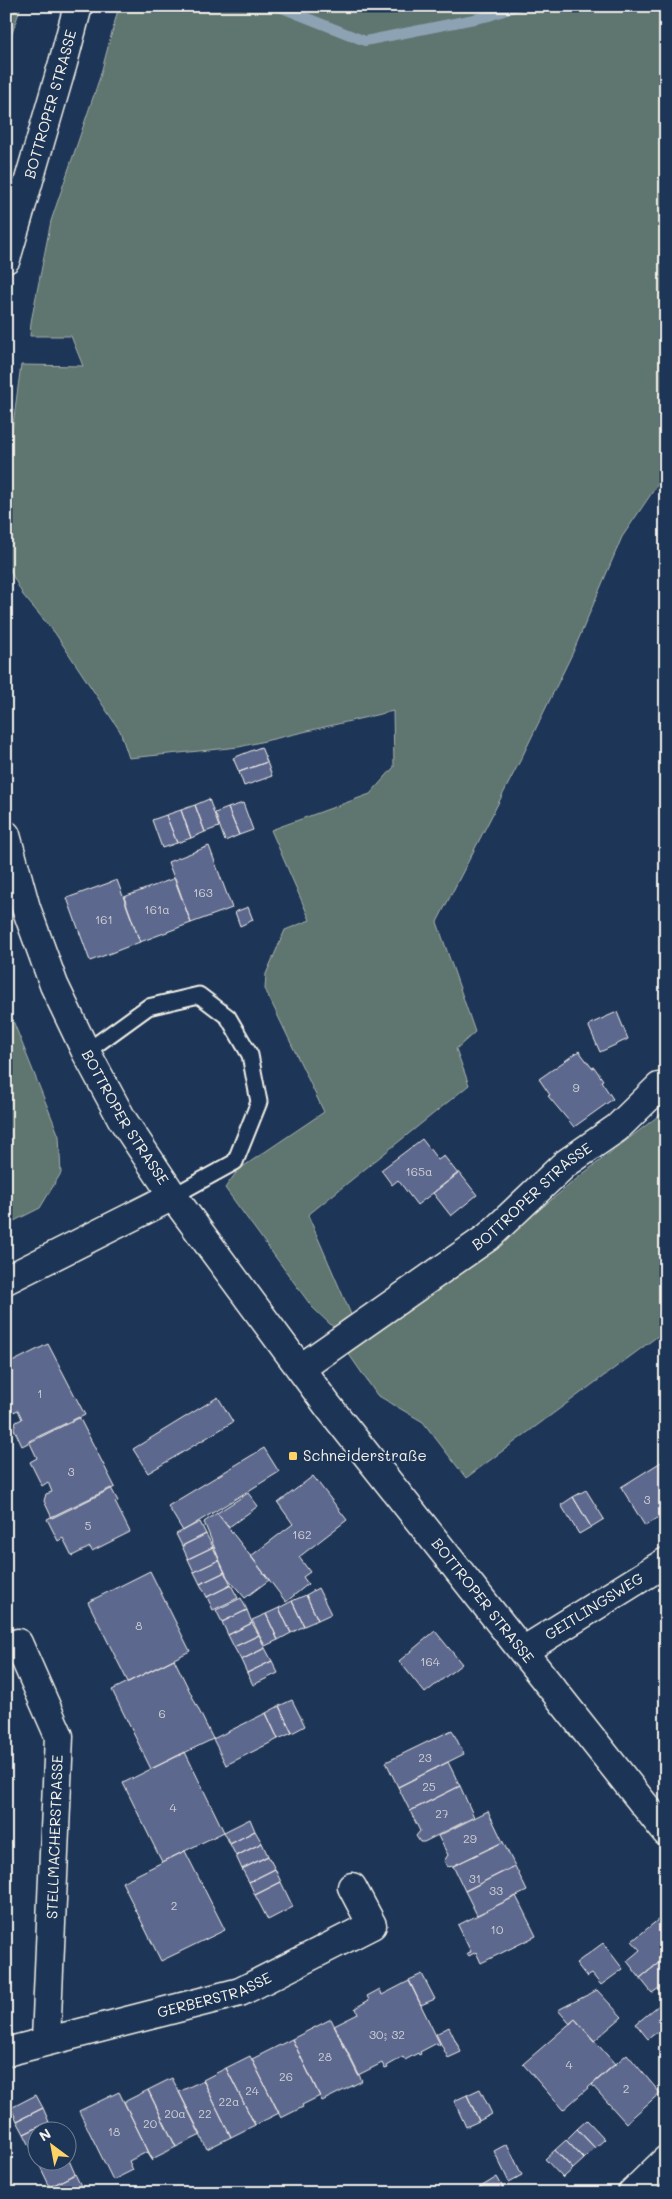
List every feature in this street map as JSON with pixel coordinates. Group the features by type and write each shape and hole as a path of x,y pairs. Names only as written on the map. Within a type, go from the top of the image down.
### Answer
{"street":[{"name":"BOTTROPER STRASSE","path":"6,259 78,6"},
{"name":"BOTTROPER STRASSE","path":"6,835 26,908 54,985 86,1052 122,1119 173,1196 328,1406 666,1832"},
{"name":"BOTTROPER STRASSE","path":"301,1368 488,1238 565,1164 617,1128 659,1088"},
{"path":"6,1280 173,1196"},
{"name":"GEITLINGSWEG","path":"523,1651 666,1562"},
{"name":"STELLMACHERSTRASSE","path":"18,1643 59,1736 46,2040"},
{"name":"GERBERSTRASSE","path":"6,2052 46,2040 240,1992 372,1925 352,1887"},
{"path":"632,2193 666,2160"}],"lane":[{"path":"86,1052 148,1006 199,995 228,1017 250,1055 259,1102 235,1162 173,1196"}],"green space":[{"path":"6,6 21,6 6,52"},
{"path":"119,6 666,6 666,472 622,537 573,652 521,759 437,922 475,1032 456,1049 469,1085 308,1215 353,1319 339,1329 332,1326 312,1307 225,1188 238,1170 324,1112 265,989 266,974 285,930 310,920 271,830 370,794 394,767 393,711 239,747 129,758 120,731 55,633 23,595 6,563 9,454 21,365 83,366 71,336 30,336 31,322 51,221 100,77"},
{"path":"6,1003 59,1136 61,1173 40,1208 6,1225"},
{"path":"666,1110 666,1330 466,1478 423,1422 377,1395 346,1350 497,1245 580,1176"}],"building":[{"path":"261,747 267,762 239,772 233,758"},
{"path":"267,762 272,776 244,786 239,772"},
{"path":"209,799 219,827 205,832 195,805"},
{"path":"243,803 253,830 239,835 228,808"},
{"path":"195,805 205,832 191,838 181,810"},
{"path":"228,808 239,835 225,841 215,813"},
{"path":"181,810 191,838 177,843 166,815"},
{"path":"166,815 177,843 162,848 152,820"},
{"path":"209,846 232,908 191,923 168,862"},
{"path":"175,878 191,923 140,942 124,897"},
{"path":"117,880 140,942 90,961 67,898"},
{"path":"248,907 253,920 240,926 235,912"},
{"path":"617,1012 628,1039 600,1052 589,1027 590,1024"},
{"path":"579,1051 592,1068 594,1067 613,1099 574,1127 548,1096 550,1095 539,1079"},
{"path":"422,1139 438,1160 444,1156 458,1174 417,1205 398,1180 392,1185 381,1170"},
{"path":"459,1172 477,1195 451,1216 433,1193"},
{"path":"48,1344 85,1415 22,1446 14,1429 16,1422 22,1419 18,1410 11,1413 6,1403 6,1365"},
{"path":"218,1397 233,1422 148,1473 133,1449"},
{"path":"79,1417 115,1487 52,1518 44,1501 46,1494 52,1492 48,1482 42,1486 30,1462 37,1458 29,1441"},
{"path":"264,1448 279,1472 183,1531 168,1506"},
{"path":"666,1459 666,1513 645,1526 621,1487"},
{"path":"313,1476 347,1520 299,1557 310,1572 303,1577 308,1584 286,1602 251,1556 293,1524 278,1503"},
{"path":"111,1488 118,1501 115,1502 130,1532 92,1551 90,1547 72,1556 63,1538 58,1541 47,1519"},
{"path":"586,1490 604,1519 591,1527 573,1497"},
{"path":"248,1493 258,1506 229,1527 217,1513"},
{"path":"573,1497 591,1527 579,1534 561,1505"},
{"path":"217,1513 269,1580 245,1598 226,1576 204,1522"},
{"path":"200,1522 206,1534 182,1546 176,1534"},
{"path":"206,1534 213,1547 188,1559 182,1546"},
{"path":"213,1547 219,1560 194,1572 188,1559"},
{"path":"219,1560 225,1572 200,1584 194,1572"},
{"path":"150,1571 190,1651 128,1682 88,1602"},
{"path":"225,1572 231,1585 207,1597 200,1584"},
{"path":"231,1585 238,1598 213,1610 207,1597"},
{"path":"318,1588 331,1614 318,1620 306,1595"},
{"path":"306,1595 318,1620 304,1626 292,1601"},
{"path":"241,1598 247,1610 222,1622 216,1610"},
{"path":"292,1601 304,1626 291,1633 279,1608"},
{"path":"279,1608 291,1633 278,1640 266,1614"},
{"path":"247,1610 252,1623 228,1635 222,1622"},
{"path":"266,1614 278,1640 265,1646 252,1620"},
{"path":"252,1623 259,1635 234,1647 228,1635"},
{"path":"435,1631 462,1664 425,1693 399,1661"},
{"path":"259,1635 265,1648 241,1660 234,1647"},
{"path":"265,1648 272,1661 247,1673 241,1660"},
{"path":"174,1659 213,1739 151,1769 112,1690"},
{"path":"272,1661 278,1673 253,1685 247,1673"},
{"path":"292,1700 305,1726 292,1733 279,1706"},
{"path":"279,1706 292,1733 278,1739 266,1713"},
{"path":"266,1713 278,1739 226,1765 213,1739"},
{"path":"452,1730 464,1754 398,1787 386,1762"},
{"path":"185,1752 224,1832 162,1862 123,1783"},
{"path":"448,1762 460,1786 410,1811 398,1787"},
{"path":"460,1786 474,1817 424,1842 420,1842 416,1836 420,1831 410,1811"},
{"path":"488,1811 503,1842 448,1867 444,1861 448,1855 438,1836"},
{"path":"250,1819 255,1831 230,1844 224,1832"},
{"path":"255,1831 262,1843 236,1856 230,1844"},
{"path":"503,1842 515,1866 465,1891 453,1866"},
{"path":"262,1843 268,1856 242,1869 236,1856"},
{"path":"185,1851 225,1930 161,1961 122,1882"},
{"path":"268,1856 275,1869 249,1882 242,1869"},
{"path":"515,1866 527,1891 477,1915 465,1891"},
{"path":"275,1869 281,1882 255,1895 249,1882"},
{"path":"281,1882 293,1907 268,1920 255,1895"},
{"path":"516,1896 536,1936 481,1963 476,1952 469,1956 467,1953 471,1952 458,1925"},
{"path":"659,1919 666,1928 666,1957 640,1978 627,1961 640,1950 632,1941"},
{"path":"603,1943 623,1969 601,1985 592,1974 587,1977 576,1963"},
{"path":"666,1957 666,1983 652,1993 640,1978"},
{"path":"422,1974 435,1999 421,2005 409,1980"},
{"path":"409,1981 440,2044 438,2046 437,2043 420,2052 421,2054 419,2055 418,2053 405,2060 403,2057 387,2066 388,2068 385,2069 382,2063 358,2075 334,2026 358,2014 355,2008 369,2000 367,1996 380,1989 382,1995"},
{"path":"597,1990 622,2017 594,2041 575,2019 570,2024 558,2010"},
{"path":"659,2005 666,2013 666,2025 648,2039 636,2024"},
{"path":"331,2019 362,2081 322,2101 292,2039"},
{"path":"575,2019 615,2064 563,2110 523,2064"},
{"path":"449,2027 461,2052 448,2058 436,2034"},
{"path":"292,2039 320,2096 281,2118 252,2059"},
{"path":"627,2054 660,2093 626,2123 592,2085"},
{"path":"250,2056 279,2113 255,2125 226,2068"},
{"path":"226,2068 255,2125 231,2137 203,2080"},
{"path":"172,2078 201,2135 176,2147 148,2090"},
{"path":"203,2080 231,2137 207,2149 179,2092"},
{"path":"480,2089 492,2114 479,2121 467,2095"},
{"path":"148,2090 176,2147 152,2159 124,2102"},
{"path":"119,2092 153,2161 147,2152 129,2161 133,2170 113,2180 79,2111"},
{"path":"36,2095 43,2108 17,2121 11,2108"},
{"path":"467,2095 479,2121 466,2127 454,2101"},
{"path":"43,2108 49,2122 28,2122 28,2132 24,2134 17,2121"},
{"path":"587,2120 605,2139 595,2148 577,2129"},
{"path":"577,2129 595,2148 584,2159 566,2140"},
{"path":"28,2132 28,2142 24,2134"},
{"path":"566,2140 584,2159 573,2169 555,2150"},
{"path":"507,2144 522,2175 509,2182 494,2151"},
{"path":"555,2150 573,2169 563,2178 545,2159"},
{"path":"43,2172 74,2172 75,2174 50,2187"},
{"path":"75,2174 82,2188 72,2193 53,2193 50,2187"},
{"path":"497,2177 506,2193 471,2193"}],"waterway":[{"path":"277,6 365,41 489,16 518,6"}],"place":[{"name":"Schneiderstraße","path":"293,1456"}]}
